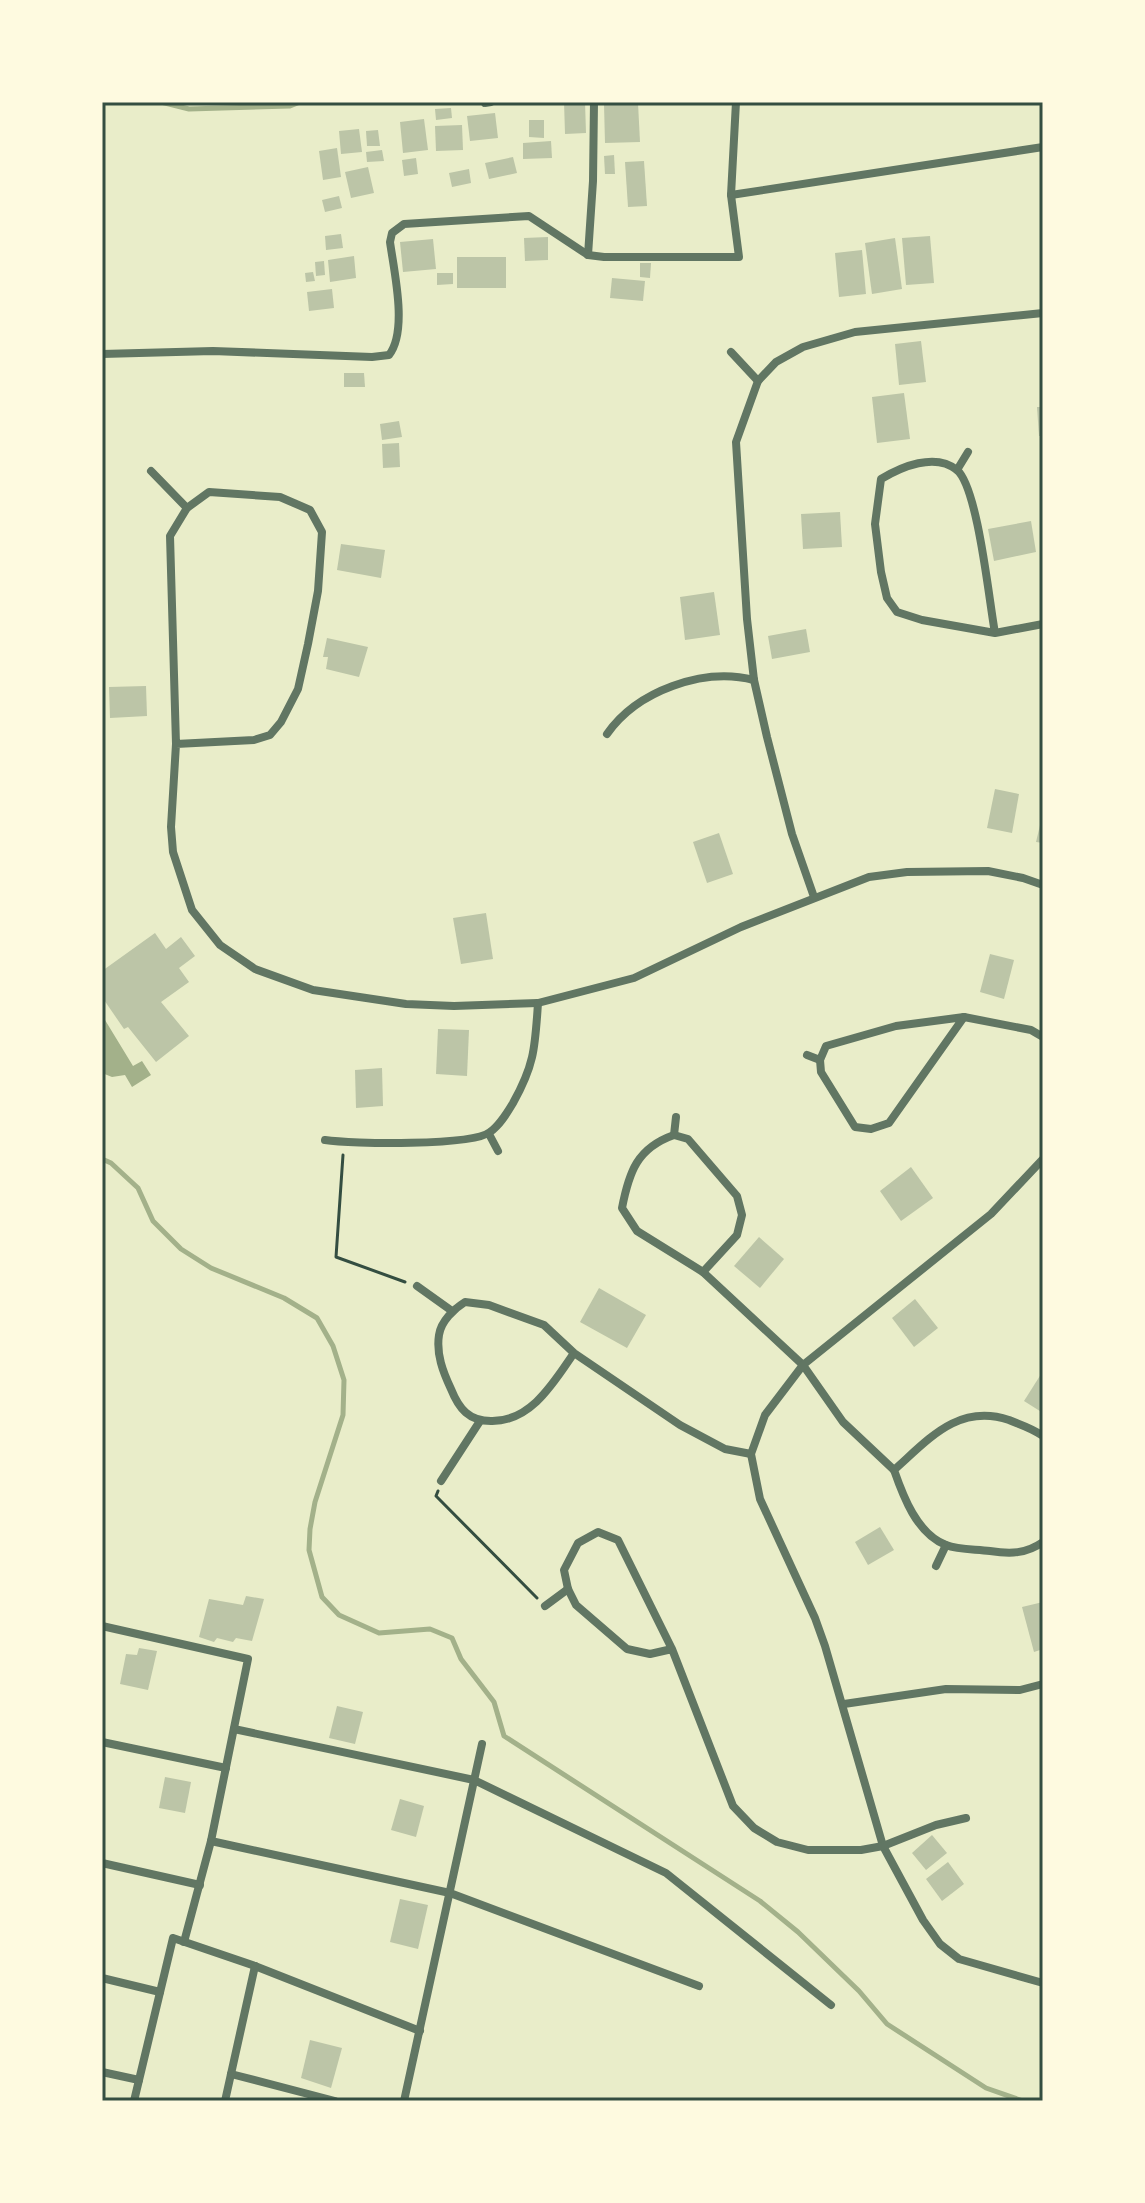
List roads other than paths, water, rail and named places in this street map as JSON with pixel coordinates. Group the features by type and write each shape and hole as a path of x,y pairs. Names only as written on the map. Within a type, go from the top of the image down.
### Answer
{"street":[{"path":"588,255 594,102"},
{"path":"102,354 213,351 389,355 394,349 399,313 390,242 392,233 404,224 529,216 588,255 739,257 731,195 736,102"},
{"path":"731,195 1043,147"},
{"path":"814,897 792,834 754,680 747,619 736,442 758,381 776,362 803,347 855,332 1043,313"},
{"path":"731,352 758,381"},
{"path":"957,470 968,452"},
{"path":"995,633 971,492 957,470 936,461 900,467 881,479 875,524 887,598 897,612 922,620 995,633 1043,624"},
{"path":"151,471 187,508"},
{"path":"176,744 254,740 270,735 281,722 298,689 318,591 322,532 310,510 280,497 209,492 187,508 170,536 176,744 171,827 173,852 192,910 220,945 255,969 313,990 406,1004 538,1003 634,978 741,927 869,877 907,872 988,871 1043,885"},
{"path":"607,734 629,709 688,681 733,674 754,680"},
{"path":"325,1140 397,1143 489,1134 506,1114 527,1079 535,1055 538,1003"},
{"path":"964,1017 889,1123 871,1129 855,1127 821,1072 820,1060 826,1046 896,1026 964,1017 1031,1030 1043,1037"},
{"path":"807,1055 820,1060"},
{"path":"674,1135 676,1117"},
{"path":"489,1134 498,1151"},
{"path":"703,1272 737,1235 742,1215 737,1196 688,1139 674,1135 652,1143 628,1177 622,1208 637,1231 703,1272 803,1365 843,1422 894,1470 908,1509 933,1536 946,1545 1007,1554 1030,1551 1043,1542"},
{"path":"1043,1159 991,1214 803,1365 765,1415 751,1454 760,1499 815,1618 844,1704 883,1846 923,1920 940,1944 959,1959 1043,1983"},
{"path":"417,1286 452,1311"},
{"path":"574,1353 538,1401 528,1409 504,1422 480,1421 467,1416 454,1395 440,1364 439,1333 452,1311 465,1302 503,1310 544,1325 574,1353 680,1425 725,1449 751,1454"},
{"path":"894,1470 941,1429 967,1416 998,1417 1034,1429 1043,1436"},
{"path":"441,1481 480,1421"},
{"path":"672,1649 650,1654 627,1649 576,1605 564,1570 578,1543 598,1532 618,1540 672,1649 733,1806 754,1828 777,1842 808,1850 861,1850 883,1846 936,1825 966,1818"},
{"path":"936,1566 946,1545"},
{"path":"545,1606 568,1589"},
{"path":"102,1626 248,1659 211,1841 184,1942"},
{"path":"844,1704 946,1689 1020,1690 1043,1684"},
{"path":"234,1729 474,1780 666,1873 831,2005"},
{"path":"102,1742 226,1768"},
{"path":"404,2101 482,1744"},
{"path":"211,1841 450,1893 699,1986"},
{"path":"102,1863 200,1885"},
{"path":"134,2101 173,1938 255,1966 420,2031"},
{"path":"225,2101 255,1966"},
{"path":"102,1978 160,1992"},
{"path":"102,2072 139,2080"},
{"path":"231,2074 335,2101"}],"waterway":[{"path":"161,102 189,109 290,106 300,102"},
{"path":"102,1159 111,1163 138,1188 153,1221 181,1249 211,1268 284,1298 317,1318 333,1346 344,1380 343,1415 315,1502 309,1550 322,1597 339,1615 379,1633 430,1629 452,1638 461,1659 494,1702 504,1736 760,1901 798,1932 859,1991 887,2024 986,2088 1023,2101"}]}
